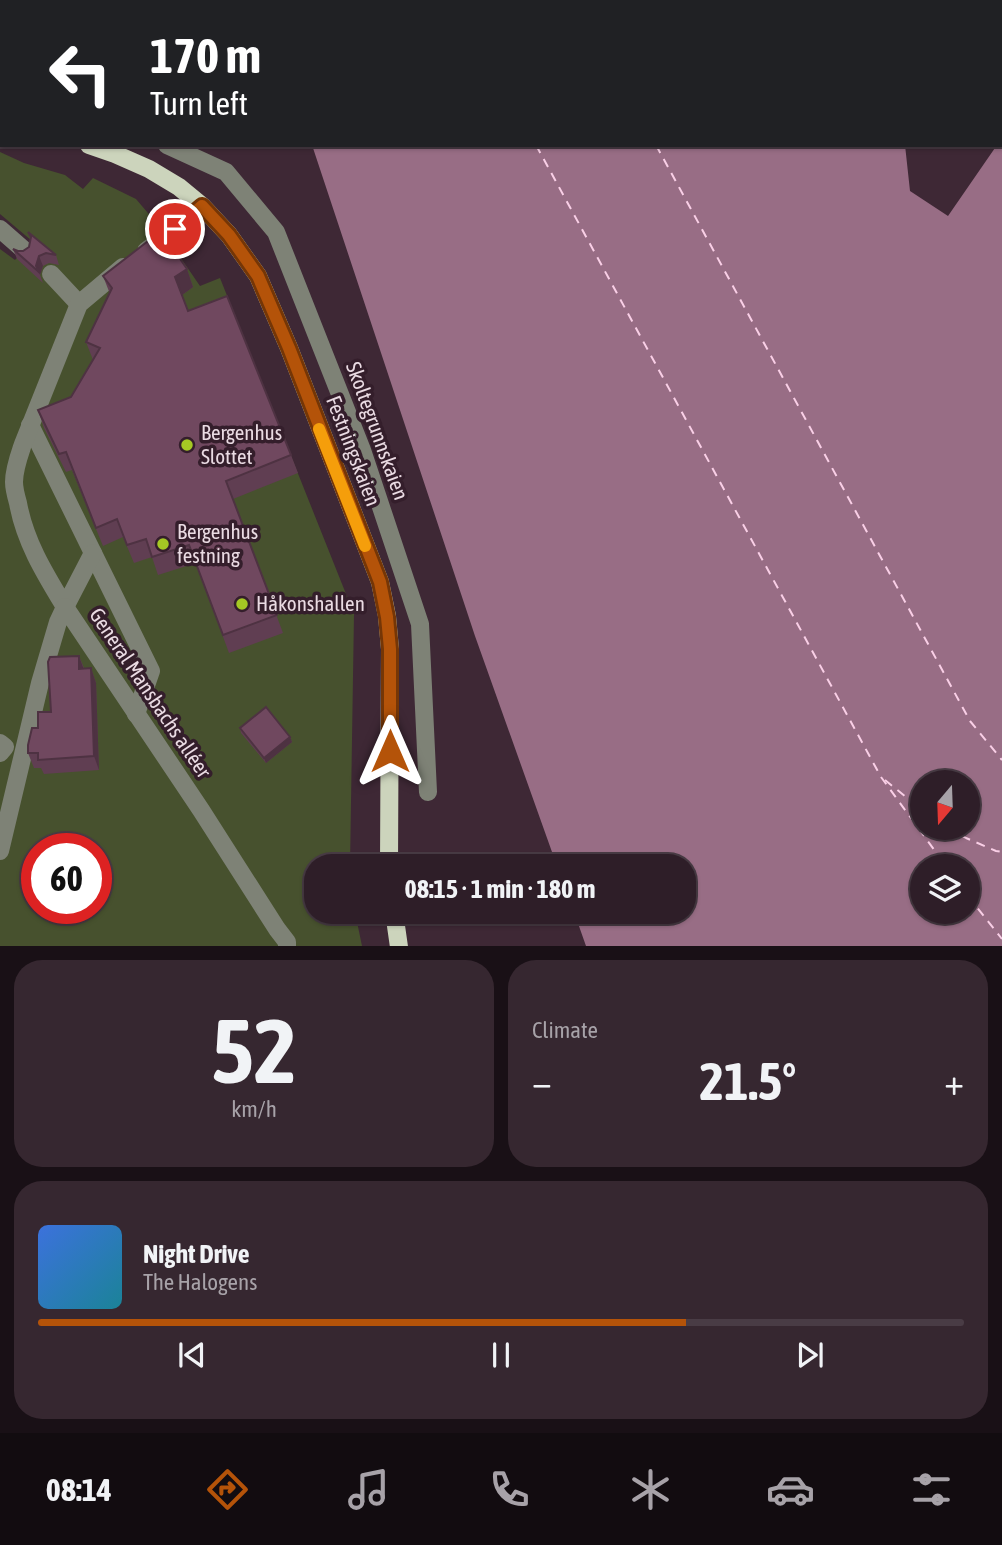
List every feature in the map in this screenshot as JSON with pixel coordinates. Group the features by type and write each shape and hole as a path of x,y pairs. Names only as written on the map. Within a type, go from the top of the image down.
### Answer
{"main road":[{"name":"Festningskaien","path":"95,147 149,169 179,187 202,206 229,235 258,276 289,348 380,582 387,617 390,649 389,854"},
{"path":"396,924 399,946"}],"lane":[{"name":"Skoltegrunnskaien","path":"171,147 226,172 276,232 362,450 420,624 428,792"},
{"path":"65,607 28,541 14,483 16,464 79,304 202,206"},
{"path":"0,229 24,250"},
{"path":"51,274 79,304"},
{"path":"30,425 150,671 136,714"},
{"path":"65,607 93,553"},
{"name":"General Mansbachs alléer","path":"0,851 3,825 40,683 65,607"},
{"name":"General Mansbachs alléer","path":"65,607 290,945"},
{"path":"40,683 52,706"},
{"path":"0,743 5,747 0,753"}],"green space":[{"name":"Bergenhus festning","path":"0,152 24,163 65,175 83,189 93,178 136,199 159,226 200,286 220,278 354,614 350,854 304,854 304,924 357,924 362,946 0,946 0,249 15,260 32,241 0,214"}],"shaded area":[{"path":"313,147 905,147 910,191 948,216 996,147 1002,147 1002,946 586,946 578,924 696,924 696,854 553,854 475,636"}],"building":[{"name":"Bergenhus Slottet","path":"161,231 187,269 175,277 188,311 227,296 291,455 226,481 277,615 223,635 189,545 152,557 146,539 127,545 117,519 96,528 66,452 59,454 38,410 71,397 100,348 86,342 112,288 103,276"},
{"path":"28,232 56,255 46,253 39,256 36,266 40,273 13,249 23,251 29,247 31,237"},
{"path":"79,656 79,669 91,668 94,756 38,760 38,753 28,753 28,745 32,728 38,728 38,712 51,712 48,662 50,657"},
{"path":"266,707 290,737 264,758 240,728"}],"ferry route":[{"path":"537,147 881,777 937,854"},
{"path":"657,147 970,721 1002,760"},
{"path":"885,780 910,800"},
{"path":"971,840 1002,852"},
{"path":"980,911 1002,939"}],"slow traffic":[{"path":"319,429 365,546"}],"place":[{"name":"Bergenhus Slottet","path":"187,445"},
{"name":"Bergenhus festning","path":"163,544"},
{"name":"Håkonshallen","path":"242,604"}],"route":[{"path":"175,229 202,206 229,235 258,276 289,348 380,582 390,649 390,751"}]}
